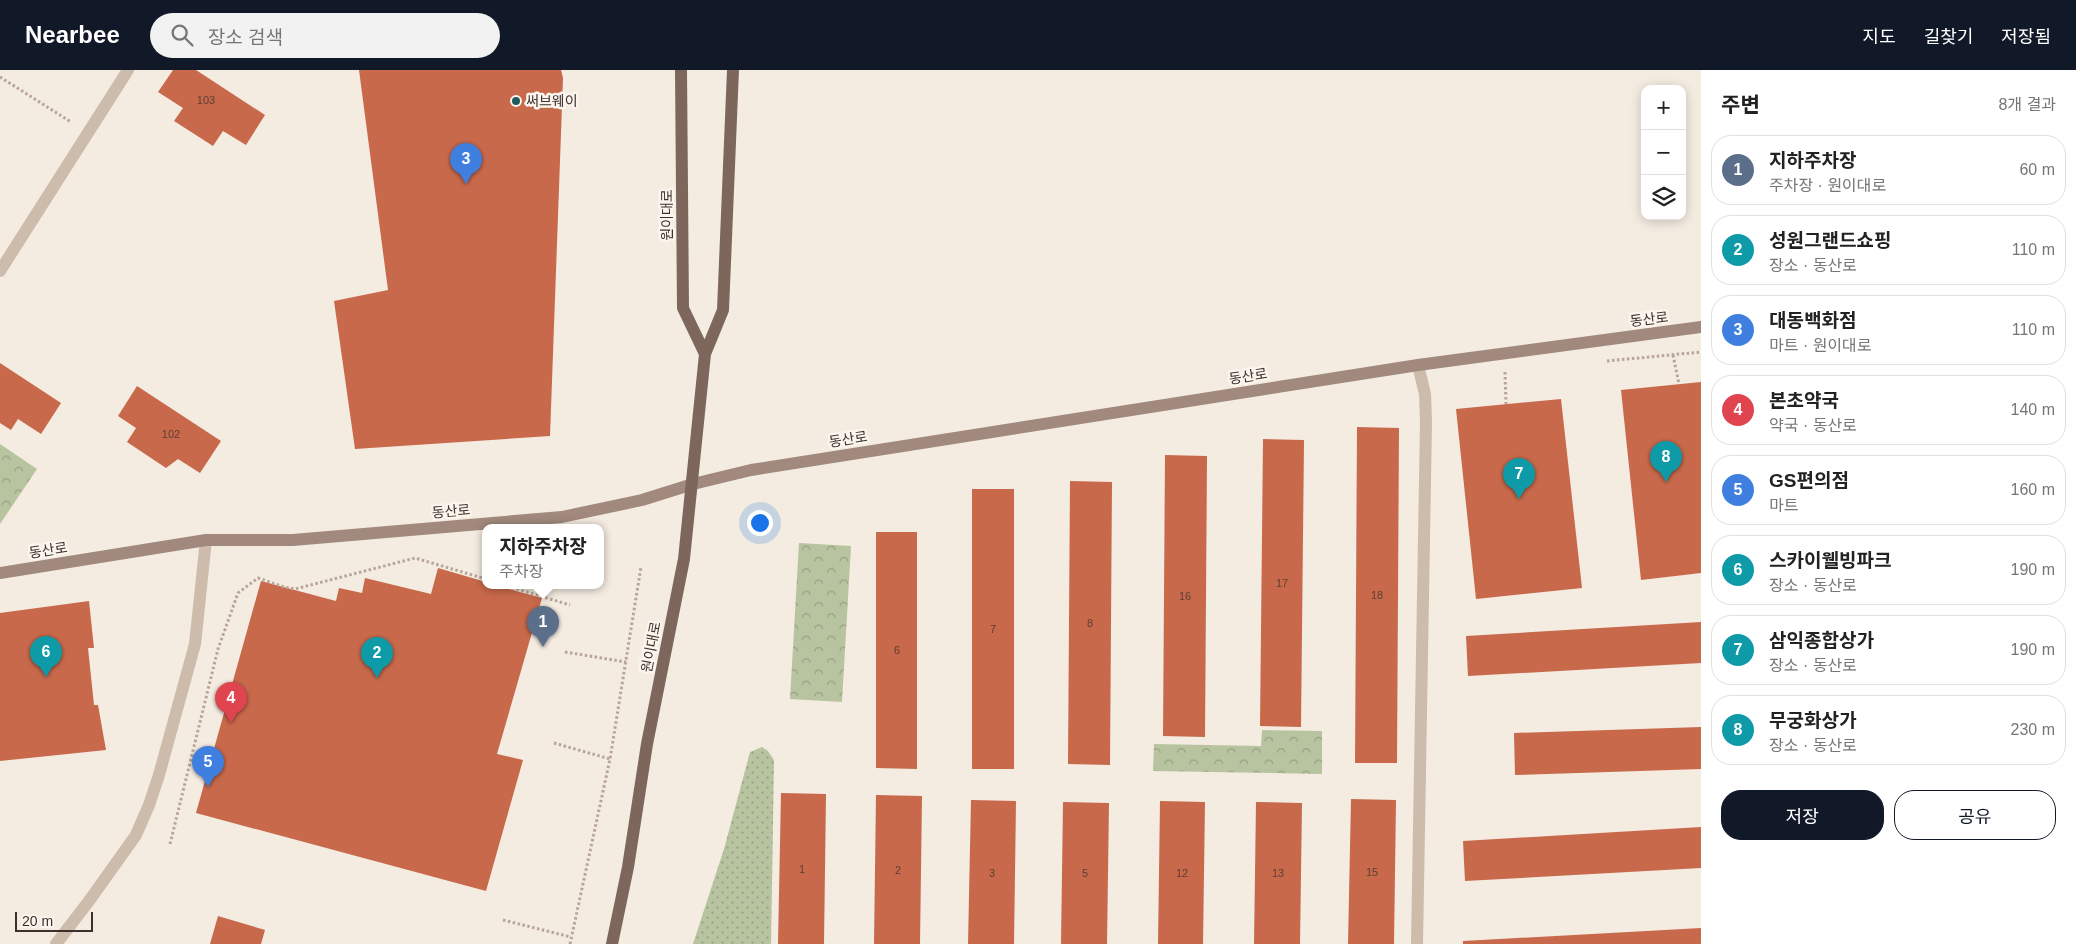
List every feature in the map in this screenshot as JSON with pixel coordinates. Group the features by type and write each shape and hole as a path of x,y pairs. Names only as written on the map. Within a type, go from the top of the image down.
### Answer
{"main road":[{"name":"원이대로","path":"681,70 683,308 705,354"},
{"name":"원이대로","path":"612,944 628,867 647,744 684,558 705,354 723,310 733,70"},
{"name":"동산로","path":"0,573 206,540 294,540 562,517 642,500 693,484 750,470 1418,364 1701,327"}],"street":[{"path":"0,270 128,70"},
{"path":"1417,944 1426,422 1425,394 1418,364"},
{"path":"56,944 136,834 151,797 196,644 206,540"}],"path":[{"path":"0,77 87,132"},
{"path":"1673,355 1679,384"},
{"path":"1505,371 1506,404"},
{"path":"170,844 218,649 238,593 258,578 284,588 295,589 415,558 482,578"},
{"path":"570,944 610,759 641,567"},
{"path":"517,589 570,605"},
{"path":"564,652 626,662"},
{"path":"554,743 610,759"},
{"path":"503,920 572,937"}],"green space":[{"path":"0,444 37,469 0,524"},
{"path":"799,543 851,546 842,702 790,699"},
{"path":"1262,730 1322,731 1322,774 1153,771 1154,744 1261,746"},
{"path":"762,747 768,751 774,760 771,944 693,944 724,849 750,752"}],"building":[{"path":"173,70 196,70 265,115 246,145 223,131 213,146 174,121 183,108 158,92"},
{"path":"359,70 561,70 563,78 550,436 355,449 334,301 388,290"},
{"path":"0,363 61,403 41,434 18,419 11,430 0,423"},
{"path":"1701,382 1701,573 1641,580 1621,390"},
{"path":"137,386 221,441 200,473 178,459 166,468 127,442 136,428 118,416"},
{"path":"1561,399 1582,588 1476,599 1456,409"},
{"path":"1357,427 1399,428 1397,763 1355,763"},
{"path":"1263,439 1304,440 1301,727 1260,726"},
{"path":"1165,455 1207,456 1205,737 1163,736"},
{"path":"1070,481 1112,482 1110,765 1068,764"},
{"path":"972,489 1014,489 1014,769 972,769"},
{"path":"876,532 917,532 917,769 876,768"},
{"path":"438,568 482,581 482,589 509,589 542,598 497,754 523,760 486,891 196,813 261,581 336,601 339,588 362,593 365,578 431,594"},
{"path":"89,601 94,648 88,648 94,705 98,705 106,750 0,761 0,613"},
{"path":"1701,622 1701,663 1468,676 1466,636"},
{"path":"1701,727 1701,769 1515,775 1514,733"},
{"path":"781,793 826,794 824,944 778,944"},
{"path":"876,795 922,796 920,944 874,944"},
{"path":"1351,799 1396,800 1394,944 1348,944"},
{"path":"971,800 1016,801 1014,944 968,944"},
{"path":"1160,801 1205,802 1203,944 1158,944"},
{"path":"1063,802 1109,803 1107,944 1061,944"},
{"path":"1256,802 1302,803 1300,944 1254,944"},
{"path":"1701,827 1701,868 1465,881 1463,841"},
{"path":"218,916 265,930 261,944 210,944"},
{"path":"1701,928 1701,944 1463,944 1463,941"}],"place":[{"name":"써브웨이","path":"516,101"},
{"name":"대동백화점","path":"466,184"},
{"name":"무궁화상가","path":"1666,482"},
{"name":"삼익종합상가","path":"1519,499"},
{"name":"지하주차장","path":"543,647"},
{"name":"스카이웰빙파크","path":"46,677"},
{"name":"성원그랜드쇼핑","path":"377,678"},
{"name":"본초약국","path":"231,723"},
{"name":"GS편의점","path":"208,787"}]}
